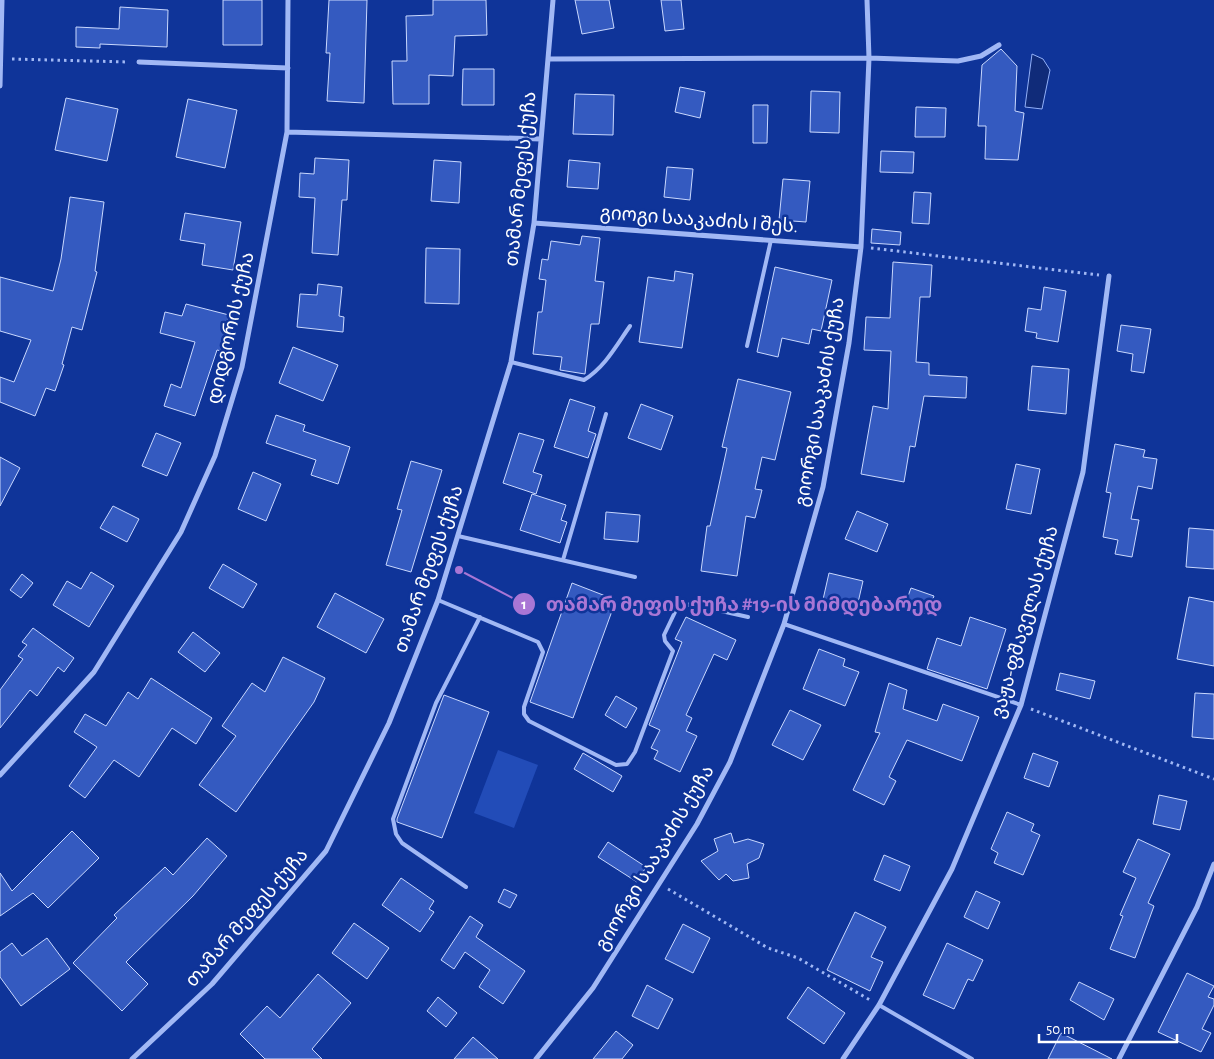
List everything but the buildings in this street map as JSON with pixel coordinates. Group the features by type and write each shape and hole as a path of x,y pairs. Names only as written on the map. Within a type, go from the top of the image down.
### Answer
{"street":[{"path":"0,86 2,0"},
{"name":"დიდგორის ქუჩა","path":"0,775 94,672 185,524 215,456 242,368 287,132 288,0"},
{"name":"თამარ მეფეს ქუჩა","path":"132,1059 212,984 326,851 389,723 438,600 511,362 534,223 553,0"},
{"name":"გიორგი სააკაძის ქუჩა","path":"536,1059 593,988 661,885 697,824 730,762 784,624 823,487 849,343 861,247 869,58 867,0"},
{"path":"549,59 869,58 958,61 981,56 999,45"},
{"path":"139,62 288,68"},
{"path":"287,132 541,139"},
{"name":"გიოგი სააკაძის I შეს.","path":"534,223 861,247"},
{"name":"ვაჟა-ფშაველას ქუჩა","path":"843,1059 879,1005 952,869 1021,706 1083,472 1109,276"},
{"path":"1119,1059 1197,907 1214,864"}],"lane":[{"path":"747,346 771,240"},
{"path":"511,362 584,380 596,372 607,360 630,326"},
{"path":"563,560 606,414"},
{"path":"458,536 635,577"},
{"path":"438,600 538,642 543,652 524,707 524,714 529,721 616,765 628,764 635,752 673,651 665,641 664,636 676,610 690,604 748,617"},
{"path":"466,887 402,843 396,834 393,819 436,703 480,617"},
{"path":"784,624 1021,706"},
{"path":"879,1005 972,1059"}],"path":[{"path":"1,58 139,62"},
{"path":"861,247 1109,276"},
{"path":"1021,706 1214,779"},
{"path":"661,885 768,948 798,958 879,1005"}],"shaded area":[{"path":"1032,54 1043,59 1050,70 1042,109 1025,107"},
{"path":"498,750 538,765 514,828 474,813"}],"place":[{"name":"თამარ მეფის ქუჩა #19-ის მიმდებარედ","path":"459,570"}]}
